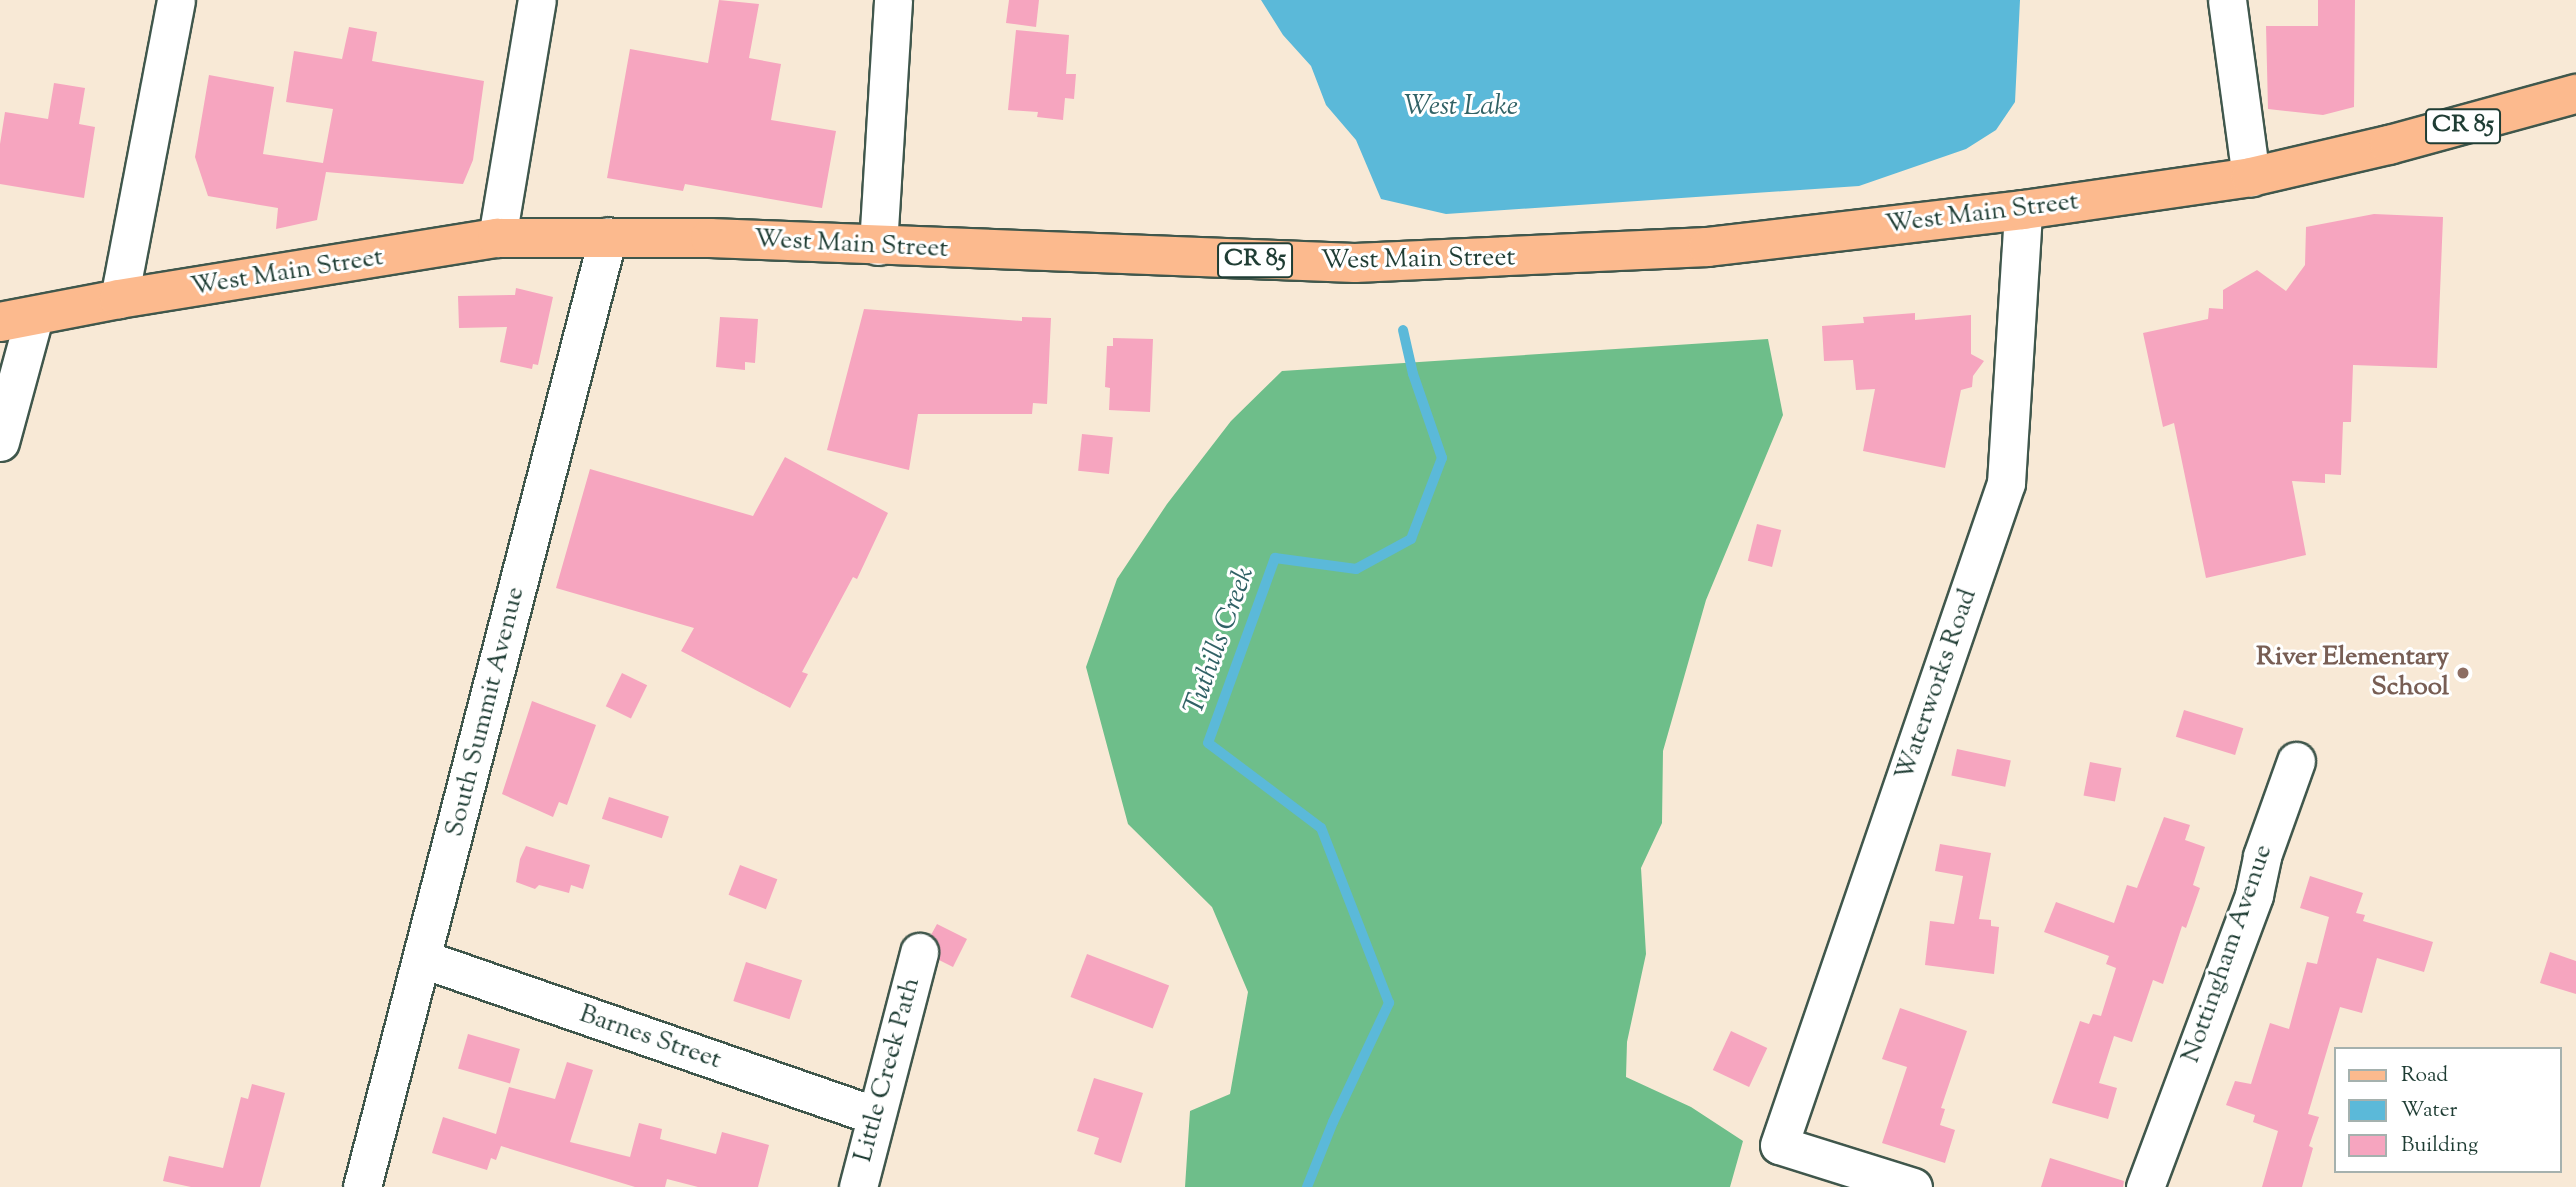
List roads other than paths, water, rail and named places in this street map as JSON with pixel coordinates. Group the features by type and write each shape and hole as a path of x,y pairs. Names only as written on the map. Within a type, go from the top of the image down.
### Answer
{"main road":[{"name":"West Main Street","path":"17,320 119,299 497,238 608,236 1355,263 1708,247 2022,210 2252,177 2389,145 2576,94"}],"street":[{"path":"119,299 176,0"},
{"path":"497,238 537,0"},
{"path":"878,246 893,0"},
{"path":"2227,0 2252,177"},
{"name":"Waterworks Road","path":"1913,1187 1779,1145 2006,483 2022,210"},
{"name":"South Summit Avenue","path":"362,1187 608,236"},
{"path":"0,442 17,320"},
{"name":"Nottingham Avenue","path":"2145,1187 2254,895 2262,856 2296,761"},
{"name":"Little Creek Path","path":"858,1187 919,952"},
{"name":"Barnes Street","path":"423,959 876,1116"}],"water":[{"name":"West Lake","path":"1261,0 2020,0 2015,102 1996,130 1966,149 1859,186 1446,214 1381,199 1356,140 1326,105 1311,66 1283,35"}],"waterway":[{"name":"Tuthills Creek","path":"1307,1187 1333,1122 1389,1003 1321,828 1208,743 1275,558 1356,569 1411,539 1442,458 1413,374 1403,330"}],"place":[{"name":"River Elementary School","path":"2463,673"}]}
